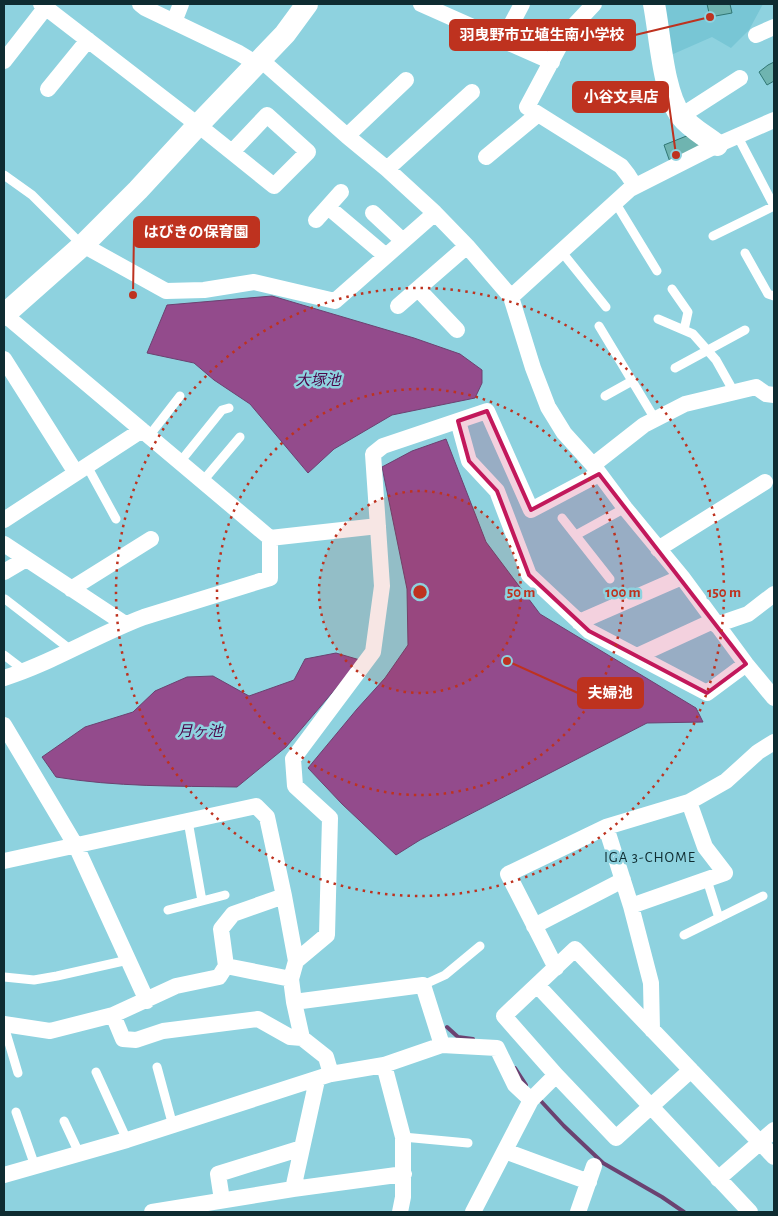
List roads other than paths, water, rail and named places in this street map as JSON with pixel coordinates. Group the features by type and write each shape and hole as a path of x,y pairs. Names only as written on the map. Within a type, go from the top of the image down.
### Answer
{"street":[{"path":"140,4 259,62 387,169 435,213 467,246 511,297 533,368 548,407 564,433 596,469 774,698"},
{"path":"174,22 181,4"},
{"path":"308,4 285,34 138,190 83,245 4,314 270,538 378,526"},
{"path":"421,4 444,8 503,40 552,62"},
{"path":"503,40 522,4"},
{"path":"594,4 566,34 527,108 621,166 628,174 634,186"},
{"path":"654,4 672,101 681,116 717,145"},
{"path":"4,61 43,5 274,186 308,152 267,115 232,152"},
{"path":"756,35 774,27"},
{"path":"48,89 88,40"},
{"path":"681,116 740,78"},
{"path":"346,136 406,80"},
{"path":"387,169 472,92"},
{"path":"486,157 538,114"},
{"path":"511,297 634,186 717,145 774,120"},
{"path":"316,220 341,192"},
{"path":"328,206 386,256"},
{"path":"373,213 403,241"},
{"path":"83,245 166,291 204,290 254,282 335,301 435,213"},
{"path":"398,306 467,246"},
{"path":"418,289 456,330"},
{"path":"4,359 81,470"},
{"path":"296,961 327,935 331,834 330,818 295,786 293,759 373,652 382,586 373,454 383,446 488,412 531,510 596,469 644,425 685,404 756,387 766,394 774,395"},
{"path":"458,421 469,461 496,491 529,574 588,631 707,693 746,664"},
{"path":"4,520 81,470 146,433"},
{"path":"658,549 766,482"},
{"path":"4,678 26,672 144,616 270,578 270,538"},
{"path":"71,589 151,539"},
{"path":"4,544 125,624"},
{"path":"4,572 26,559"},
{"path":"579,622 682,578"},
{"path":"637,656 715,623 748,614 774,594"},
{"path":"4,725 76,846 147,1001"},
{"path":"556,968 508,874 606,827 688,802 726,781 758,752 774,742"},
{"path":"632,906 724,873 705,847 688,802"},
{"path":"4,861 256,806 267,818 284,896 296,961 291,979 302,1038"},
{"path":"606,827 632,906 651,984 652,1030"},
{"path":"534,926 623,880"},
{"path":"4,1025 50,1031 114,1015 176,986 220,977 226,966 221,929 233,914 284,896"},
{"path":"691,1070 616,1138 504,1016 575,949 691,1070 760,1143 774,1157"},
{"path":"226,966 291,979"},
{"path":"294,1002 423,984 442,1045"},
{"path":"537,985 650,1108 750,1212"},
{"path":"114,1015 123,1039 136,1040 162,1032 258,1019 290,1037 302,1038 326,1057 324,1077 302,1148 293,1189"},
{"path":"4,1175 173,1126 324,1077 384,1065 442,1045 497,1048 515,1085 532,1100"},
{"path":"384,1065 403,1137 404,1174 400,1212"},
{"path":"473,1212 532,1100 556,1074"},
{"path":"718,1179 774,1130"},
{"path":"222,1200 218,1174 302,1148"},
{"path":"505,1151 589,1182"},
{"path":"578,1212 594,1166"},
{"path":"152,1212 293,1189 404,1174"}],"lane":[{"path":"714,236 774,206 738,136"},
{"path":"4,175 32,195 83,245"},
{"path":"615,202 657,271"},
{"path":"561,251 606,307"},
{"path":"745,253 768,294 774,296"},
{"path":"672,289 688,312 684,330"},
{"path":"658,319 693,334 708,350 734,392"},
{"path":"599,326 655,419"},
{"path":"675,368 744,330"},
{"path":"605,396 632,381"},
{"path":"146,433 180,396"},
{"path":"180,462 222,410 229,408"},
{"path":"202,482 240,436"},
{"path":"81,470 116,520"},
{"path":"576,535 625,508"},
{"path":"562,518 610,579"},
{"path":"5,599 71,650"},
{"path":"4,655 26,672"},
{"path":"188,821 202,901"},
{"path":"707,880 719,918"},
{"path":"168,910 225,895"},
{"path":"684,934 763,896"},
{"path":"423,984 445,976 480,946"},
{"path":"4,977 34,980 49,978 128,960"},
{"path":"4,1025 18,1073"},
{"path":"157,1067 173,1126"},
{"path":"96,1072 127,1140"},
{"path":"16,1112 34,1166"},
{"path":"64,1121 79,1153"},
{"path":"403,1137 468,1143"}],"water":[{"name":"大塚池","path":"272,296 414,338 460,354 482,370 482,383 475,398 392,415 334,449 308,473 250,404 214,380 194,363 147,353 167,305"},
{"path":"446,439 486,542 540,614 696,708 703,722 647,723 420,840 396,855 342,804 308,768 385,678 408,645 407,589 382,467 412,451"},
{"name":"月ヶ池","path":"336,653 360,660 286,747 237,787 123,784 56,777 42,757 85,727 133,712 155,691 187,677 213,676 249,696 294,680 305,659"}],"waterway":[{"path":"447,1027 458,1037 473,1039"},
{"path":"515,1068 526,1085"},
{"path":"539,1099 603,1163 684,1212"}],"place":[{"name":"羽曳野市立埴生南小学校","path":"710,17"},
{"name":"小谷文具店","path":"676,155"},
{"name":"はびきの保育園","path":"133,295"},
{"name":"夫婦池","path":"507,661"}],"district":[{"name":"IGA 3-CHOME","path":"650,857"}]}
